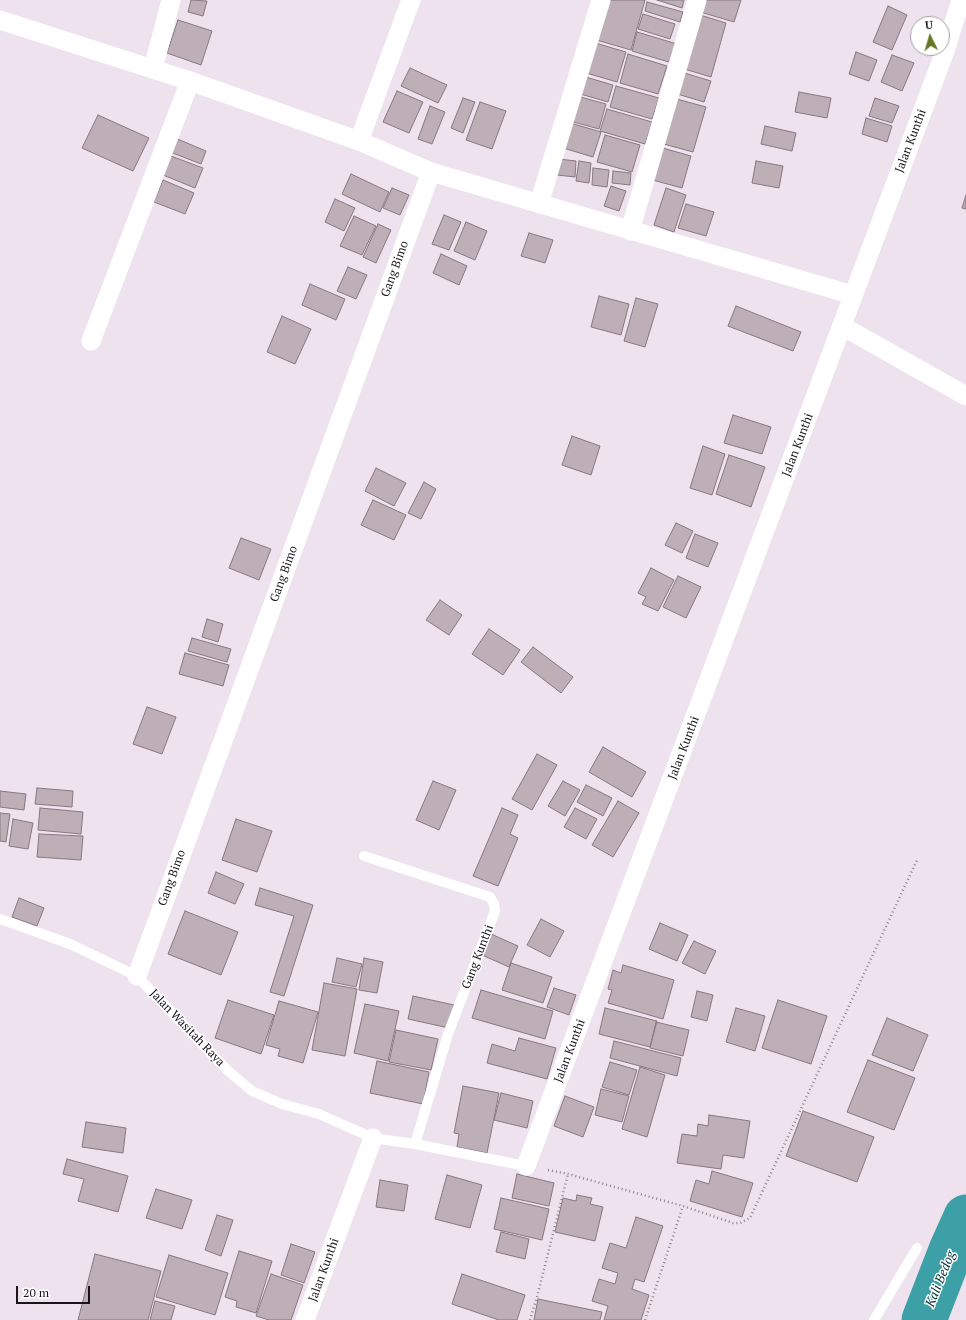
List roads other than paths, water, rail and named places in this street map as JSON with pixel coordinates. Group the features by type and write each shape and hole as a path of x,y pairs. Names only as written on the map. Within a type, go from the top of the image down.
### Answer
{"street":[{"path":"153,69 171,0"},
{"path":"359,141 411,0"},
{"path":"539,204 601,0"},
{"path":"630,231 697,0"},
{"name":"Jalan Kunthi","path":"526,1166 944,54 961,0"},
{"path":"0,20 153,69 359,141 431,172 854,295"},
{"path":"91,341 190,82"},
{"name":"Gang Bimo","path":"137,976 431,172"},
{"path":"842,326 966,396"},
{"name":"Jalan Kunthi","path":"305,1320 373,1138"}],"lane":[{"name":"Gang Kunthi","path":"364,856 490,897 494,904 495,911 448,1034 415,1144"},
{"name":"Jalan Wasitah Raya","path":"0,920 70,944 137,976 227,1070 252,1091 282,1104 318,1114 373,1138"},
{"path":"373,1138 415,1144 526,1166"},
{"path":"874,1320 917,1248"}],"waterway":[{"name":"Kali Bedog","path":"924,1320 952,1248 966,1217"}]}
